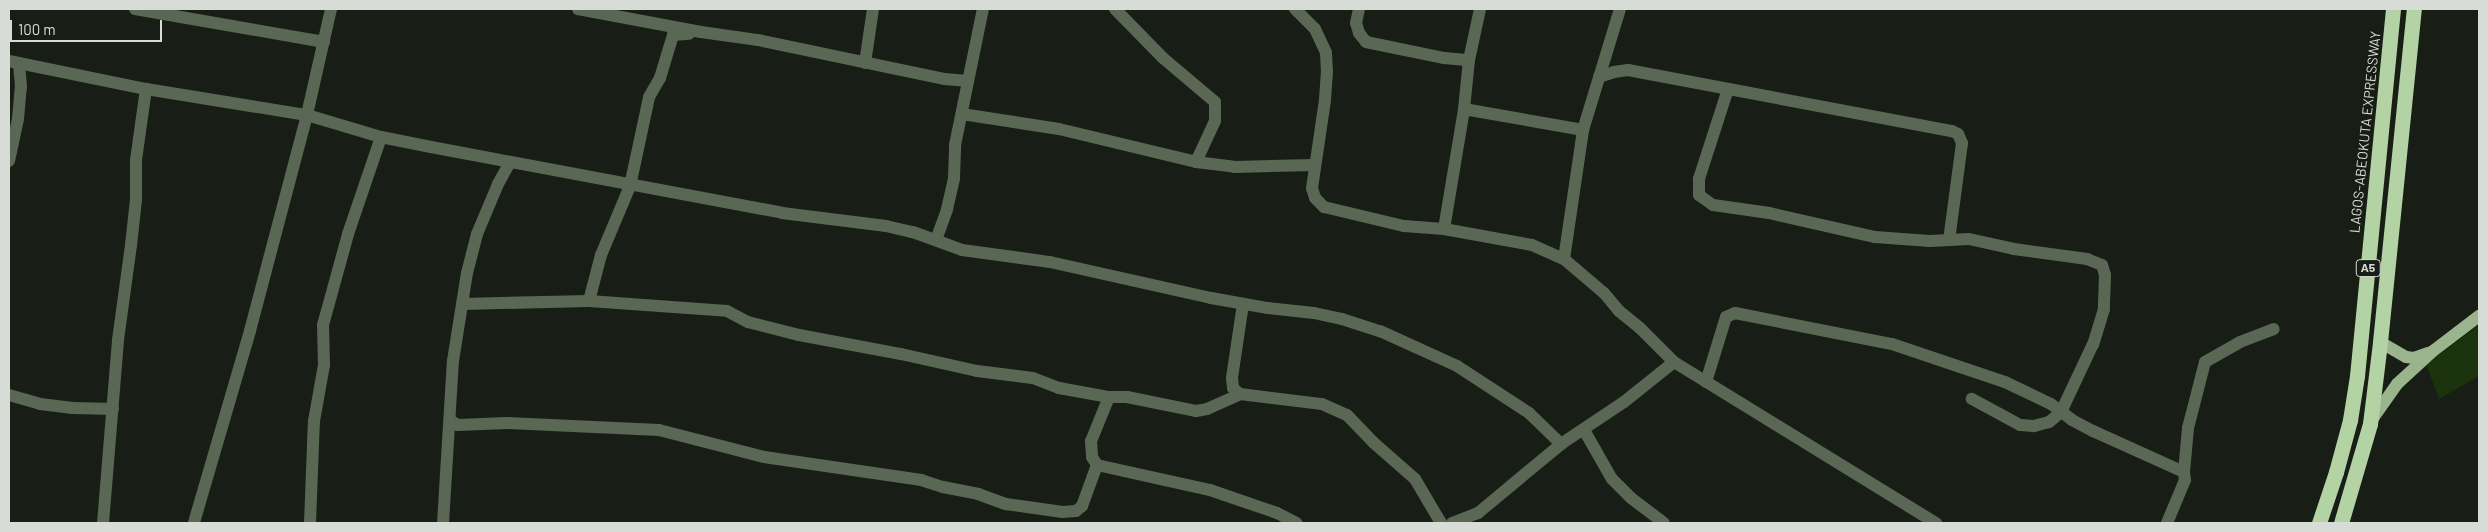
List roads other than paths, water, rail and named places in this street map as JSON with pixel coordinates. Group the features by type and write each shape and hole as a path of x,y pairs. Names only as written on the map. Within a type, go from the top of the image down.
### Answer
{"highway":[{"name":"LAGOS-ABEOKUTA EXPRESSWAY","path":"2319,523 2336,472 2350,420 2357,376 2393,9"},
{"name":"A5","path":"2342,523 2370,424 2414,9"}],"main road":[{"path":"2370,424 2397,384 2433,351 2479,316"},
{"path":"2380,342 2406,357 2414,358 2433,351"}],"street":[{"path":"136,9 324,42"},
{"path":"194,523 250,332 308,115 332,9"},
{"path":"578,9 702,32 758,40 865,63 968,82"},
{"path":"865,63 873,9"},
{"path":"936,240 947,209 954,178 955,145 983,9"},
{"path":"1115,9 1163,58 1215,102 1215,121 1196,162"},
{"path":"1295,9 1315,29 1326,53 1325,100 1312,188 1315,198 1324,207 1404,226 1444,229 1532,245 1564,259 1604,292 1619,311 1640,328 1674,362 1936,523"},
{"path":"1359,9 1356,23 1366,42 1444,58 1469,60"},
{"path":"1444,229 1464,109 1469,60 1480,9"},
{"path":"1564,259 1584,130 1620,9"},
{"path":"589,301 601,256 630,186 649,97 660,78 673,35 702,32"},
{"path":"9,161 19,111 21,87 14,62 146,89 308,115 381,137 630,186 782,214 886,226 913,232 962,250 1050,262 1243,304 1314,313 1380,331 1458,366 1529,413 1561,444"},
{"path":"1599,77 1628,70 1940,128 1958,134 1962,143 1949,240"},
{"path":"103,523 118,340 136,200 136,160 146,89"},
{"path":"1728,89 1699,179 1699,195 1713,205 1769,214 1875,237 1969,239 2014,249 2087,259 2102,265 2105,275 2104,309 2094,344 2061,412 2049,422 2034,426 2020,425 1972,399"},
{"path":"1464,109 1584,130"},
{"path":"962,114 1059,129 1196,162 1234,167 1314,165"},
{"path":"310,523 314,421 324,365 323,325 348,234 381,137"},
{"path":"444,523 451,421 452,361 467,273 477,234 510,162"},
{"path":"462,304 589,301 727,311 748,322 978,372 1033,378 1059,388 1109,397 1126,397 1196,411 1207,409 1240,394 1322,404 1347,416 1415,479 1441,523"},
{"path":"1240,394 1233,388 1232,378 1243,304"},
{"path":"1706,382 1726,318 1741,313 1892,344 2005,382 2093,431 2184,472"},
{"path":"2167,523 2185,480 2188,428 2206,362 2240,342 2274,329"},
{"path":"1452,523 1478,518 1561,444 1624,402 1674,362"},
{"path":"9,394 40,404 73,408 113,409"},
{"path":"1109,397 1091,441 1092,457 1097,465 1210,490 1277,513 1296,523"},
{"path":"451,421 458,425 507,422 659,430 764,457 920,480 978,494 1006,504 1062,512 1076,511 1082,506 1097,465"},
{"path":"1584,430 1612,479 1631,498 1664,523"}]}
